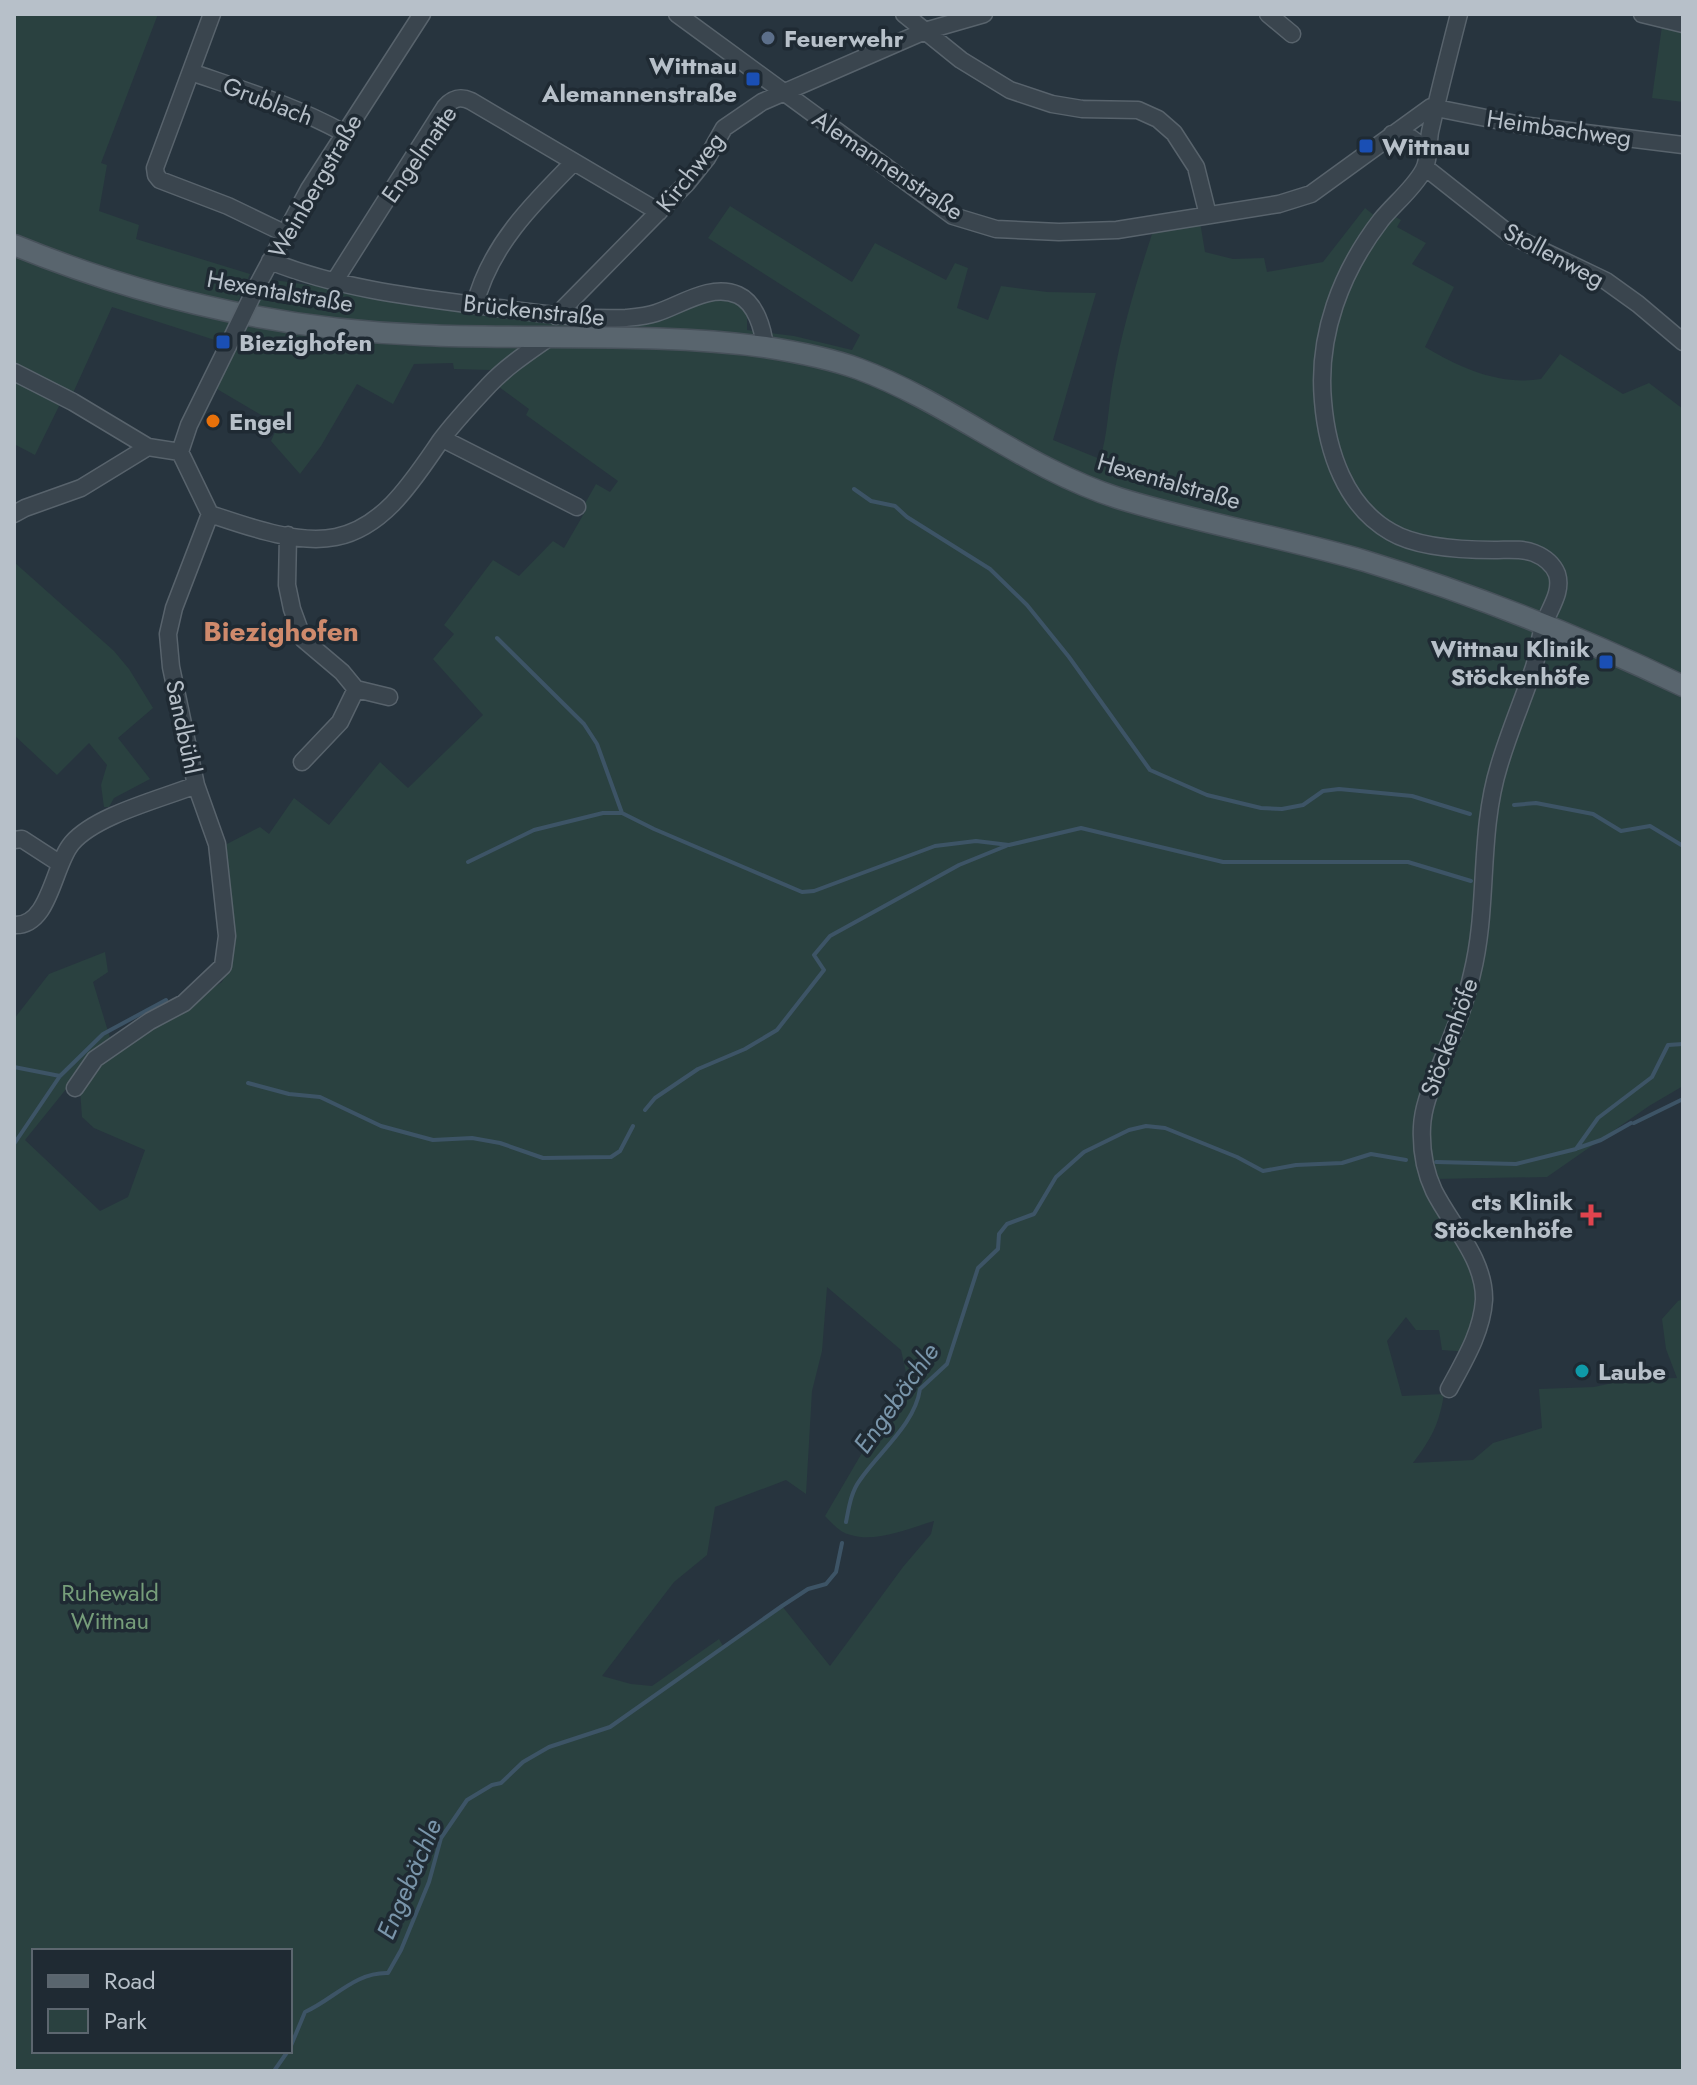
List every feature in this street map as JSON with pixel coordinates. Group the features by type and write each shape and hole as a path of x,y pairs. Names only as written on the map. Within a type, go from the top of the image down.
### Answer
{"main road":[{"name":"Hexentalstraße","path":"14,245 55,262 192,303 262,319 368,332 765,347 817,357 859,369 958,418 1036,463 1117,498 1366,562 1543,625 1683,686"}],"street":[{"path":"212,14 155,168 156,175 160,180 228,206 284,233"},
{"name":"Weinbergstraße","path":"180,452 189,425 284,233 344,133 422,14"},
{"name":"Alemannenstraße","path":"677,14 953,216 996,229 1059,232 1117,230 1279,204 1311,194 1392,134 1431,107 1436,107"},
{"path":"904,14 961,60 1010,90 1052,104 1082,109 1138,110 1158,119 1174,133 1196,167 1208,215"},
{"name":"Kirchweg","path":"556,316 659,212 707,158 724,128 762,102 925,31 984,14"},
{"path":"1268,14 1292,34"},
{"path":"1426,168 1436,107 1459,14"},
{"path":"1642,14 1683,24"},
{"name":"Grublach","path":"191,72 279,102 344,133"},
{"name":"Engelmatte","path":"334,282 451,102 461,98 659,212"},
{"name":"Heimbachweg","path":"1436,107 1521,125 1683,145"},
{"path":"1392,134 1411,138 1427,150"},
{"path":"475,305 481,281 528,207 574,162"},
{"name":"Stollenweg","path":"1426,168 1512,236 1606,281 1683,342"},
{"name":"Stöckenhöfe","path":"1426,168 1382,220 1357,257 1338,294 1324,344 1322,385 1323,405 1335,459 1344,483 1358,503 1380,524 1401,537 1463,548 1519,549 1536,553 1551,563 1559,587 1543,625 1535,665 1499,766 1490,802 1473,971 1461,1013 1424,1106 1422,1131 1431,1185 1471,1253 1483,1284 1480,1325 1449,1389"},
{"name":"Brückenstraße","path":"270,261 334,282 556,316 632,317 656,313 683,301 721,291 739,295 752,308 759,320 765,347"},
{"path":"14,372 73,402 148,447 180,452 210,514 251,528 288,535 334,538 371,523 395,502 443,439 498,377 547,339"},
{"path":"443,439 577,507"},
{"path":"14,514 81,488 148,447"},
{"name":"Sandbühl","path":"14,925 30,920 42,910 59,863 79,835 95,823 196,785 171,667 168,634 178,596 210,514"},
{"path":"288,535 287,585 303,639 342,672 356,689 389,697"},
{"path":"302,762 340,722 356,689"},
{"path":"75,1088 95,1059 150,1021 184,1003 208,984 223,966 227,936 217,844 196,785"},
{"path":"14,840 22,839 59,863"}],"green space":[{"path":"14,14 158,14 101,163 107,165 99,211 139,225 136,239 250,274 221,342 112,307 73,393 14,364"},
{"path":"1662,26 1683,29 1683,102 1652,98"},
{"name":"Ruhewald Wittnau","path":"730,206 852,282 875,243 946,280 955,263 968,268 957,308 988,320 1001,286 1047,292 1096,293 1053,440 1100,459 1121,342 1153,231 1200,222 1205,252 1233,259 1264,258 1267,272 1323,262 1365,208 1386,225 1394,216 1401,220 1397,227 1426,243 1412,264 1454,287 1425,347 1481,374 1511,380 1541,379 1560,354 1623,394 1649,383 1683,409 1683,1086 1547,1177 1433,1179 1480,1273 1469,1352 1442,1350 1439,1330 1416,1330 1406,1317 1387,1341 1402,1396 1444,1394 1433,1431 1413,1463 1473,1460 1493,1443 1542,1428 1539,1389 1594,1387 1631,1379 1677,1378 1666,1349 1662,1319 1683,1299 1683,2071 14,2071 14,1019 49,974 105,952 108,972 93,982 114,1051 222,982 228,969 223,846 260,827 269,834 294,798 329,825 380,762 408,788 483,715 433,659 454,634 444,625 493,560 519,576 553,541 564,548 586,510 583,507 596,484 610,492 618,481 526,415 529,409 495,384 495,372 454,369 453,363 414,364 393,404 357,384 321,446 300,474 271,441 278,425 217,389 267,279 589,325 676,310 722,297 734,299 747,313 747,330 794,336 852,350 860,335 708,238","holes":["71,1083 80,1090 82,1117 94,1128 145,1150 128,1197 100,1211 25,1140","827,1287 901,1350 909,1386 886,1412 825,1516 843,1532 861,1537 893,1534 934,1521 931,1534 830,1666 782,1606 723,1646 719,1639 652,1686 602,1676 674,1582 707,1555 715,1507 786,1480 806,1494 812,1391 822,1351"]},
{"path":"14,381 60,404 35,455 14,444"},
{"path":"14,562 114,651 153,708 118,738 150,779 114,798 109,807 104,807 101,785 107,765 89,743 57,775 14,735"}],"waterway":[{"path":"854,489 871,501 895,506 907,517 990,569 1027,605 1069,657 1150,770 1207,795 1261,808 1282,809 1303,805 1323,791 1339,789 1412,796 1470,814"},
{"path":"497,638 584,724 597,744 622,813"},
{"path":"1514,805 1536,803 1593,814 1621,831 1650,826 1683,846"},
{"path":"468,862 534,830 603,813 622,813 802,892 814,891 935,846 976,841 1009,845 1081,828 1223,862 1408,862 1471,881"},
{"path":"645,1110 655,1098 698,1069 745,1049 777,1030 824,970 814,955 830,936 959,865 1006,846"},
{"path":"14,1144 60,1076 103,1034 166,1000"},
{"name":"Engebächle","path":"1436,1162 1516,1164 1576,1149 1598,1118 1652,1077 1668,1045 1683,1044"},
{"path":"14,1067 60,1076"},
{"path":"248,1083 289,1094 320,1097 381,1126 433,1140 472,1138 500,1143 543,1158 611,1157 620,1151 633,1126"},
{"path":"1634,1123 1683,1099"},
{"path":"1578,1148 1601,1140 1631,1123"},
{"name":"Engebächle","path":"846,1522 857,1485 904,1426 917,1402 920,1389 947,1364 978,1268 998,1249 999,1234 1007,1224 1034,1214 1056,1177 1084,1152 1129,1130 1146,1126 1165,1128 1263,1171 1296,1165 1342,1163 1371,1154 1406,1160"},
{"name":"Engebächle","path":"292,2043 305,2012 355,1981 388,1973 401,1950 429,1882 441,1838 467,1800 501,1783 523,1762 549,1747 610,1727 782,1606 808,1589 826,1584 836,1572 842,1543"},
{"name":"Engebächle","path":"274,2071 287,2053"}],"place":[{"name":"Feuerwehr","path":"768,38"},
{"name":"Wittnau Alemannenstraße","path":"753,79"},
{"name":"Wittnau","path":"1366,146"},
{"name":"Biezighofen","path":"223,342"},
{"name":"Engel","path":"213,421"},
{"name":"Wittnau Klinik Stöckenhöfe","path":"1606,662"},
{"name":"cts Klinik Stöckenhöfe","path":"1591,1215"},
{"name":"Laube","path":"1582,1371"}],"district":[{"name":"Biezighofen","path":"281,631"}]}
